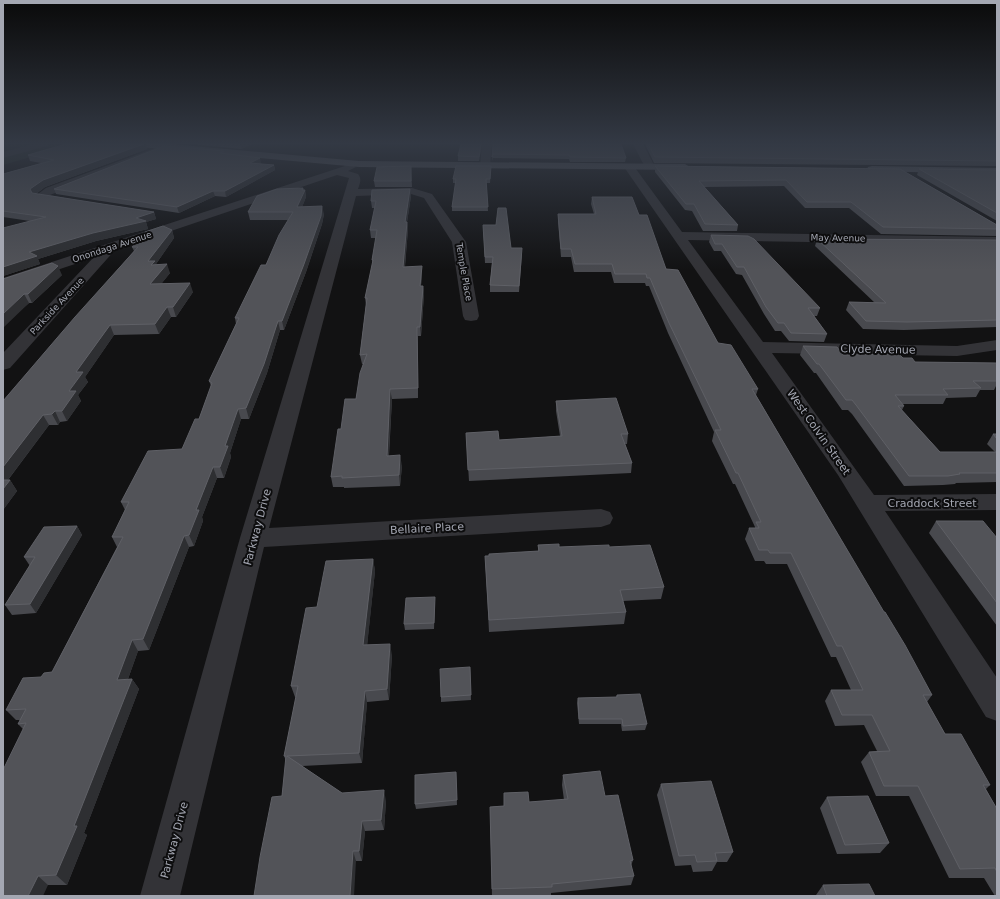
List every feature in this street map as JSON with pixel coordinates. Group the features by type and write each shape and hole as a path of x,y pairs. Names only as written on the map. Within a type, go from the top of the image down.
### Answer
{"street":[{"path":"61,186 50,190 40,197 81,204"},
{"name":"Onondaga Avenue","path":"3,283 294,186"},
{"name":"Parkway Drive","path":"160,896 253,538 353,186"},
{"name":"West Colvin Street","path":"642,186 847,471 997,706"},
{"name":"Temple Place","path":"351,193 412,191 428,196 436,204 459,242 471,316"},
{"path":"164,215 195,219"},
{"name":"May Avenue","path":"678,236 997,241"},
{"name":"Parkside Avenue","path":"3,364 111,247"},
{"name":"Clyde Avenue","path":"758,347 957,351 997,345"},
{"name":"Craddock Street","path":"867,503 997,502"},
{"name":"Bellaire Place","path":"253,538 601,518"}],"building":[{"path":"3,186 34,186 30,189 32,193 154,212 136,218 146,221 93,233 29,252 37,256 3,267 3,228 46,217 3,211"},
{"path":"62,186 235,186 225,191 213,191 177,207 54,189"},
{"path":"455,186 486,186 488,207 452,207"},
{"path":"671,186 703,186 738,225 705,224 694,204 686,204"},
{"path":"792,186 929,186 997,225 997,229 883,227 851,202 807,202"},
{"path":"949,186 997,186 997,213"},
{"path":"303,188 302,190 305,190 297,207 322,206 321,216 304,264 282,321 278,321 264,364 246,408 238,409 225,446 228,446 220,467 213,467 196,510 199,510 189,535 184,536 143,639 132,640 117,680 132,679 74,826 77,826 56,875 38,876 28,896 3,896 3,770 26,723 18,724 26,709 6,710 23,678 41,677 44,673 52,672 123,537 112,537 129,502 121,502 148,451 182,449 195,419 199,419 212,383 209,381 239,318 235,318 261,265 266,265 279,235 293,212 248,212 257,196 277,189"},
{"path":"410,189 405,222 407,222 403,267 422,266 420,286 423,286 420,327 417,327 418,388 390,389 387,456 400,455 399,475 342,478 342,476 331,477 338,429 341,429 345,399 356,399 360,373 367,354 360,355 367,298 365,298 373,260 377,230 370,230 376,201 371,201 372,190"},
{"path":"592,197 632,197 639,215 647,215 666,269 678,270 718,343 731,345 758,389 752,389 905,645 932,695 923,695 945,734 961,734 990,785 983,785 997,809 997,872 995,868 960,869 918,786 884,786 869,752 890,751 872,715 842,715 831,690 863,690 842,646 837,646 791,553 770,553 768,550 759,550 749,528 759,528 756,522 761,522 738,473 736,473 715,430 721,430 669,323 650,278 647,278 646,274 615,274 612,264 575,264 571,249 561,249 558,214 596,214"},
{"path":"498,208 506,208 511,248 522,248 519,286 490,285 493,257 485,257 483,225 496,225"},
{"path":"163,226 172,230 148,261 155,261 151,265 167,264 150,284 190,283 173,307 167,307 155,324 110,325 76,372 83,372 69,391 76,391 62,411 55,411 52,414 43,415 3,467 3,401 75,317 138,247 132,247 145,232"},
{"path":"711,235 748,236 754,239 820,308 808,308 827,334 791,333 784,323 778,323 766,307 744,267 737,267 722,244 715,244"},
{"path":"817,239 997,240 997,320 907,322 866,321 849,302 886,303"},
{"path":"52,263 58,266 28,294 24,294 3,314 3,279"},
{"path":"803,346 837,347 843,355 899,354 903,358 912,358 915,362 997,363 997,381 973,381 981,388 943,389 948,395 895,395 904,406 898,406 940,452 997,452 997,473 959,473 960,474 948,476 909,476 852,400 846,400 819,364 817,364"},
{"path":"616,398 628,434 621,434 632,463 468,470 466,433 498,431 499,440 562,436 556,401"},
{"path":"3,480 10,480 3,489"},
{"path":"936,521 983,521 997,538 997,603"},
{"path":"77,526 30,604 5,605 35,557 24,557 44,527"},
{"path":"559,544 559,547 650,545 664,587 620,590 626,612 489,620 485,556 489,556 489,554 539,551 538,545"},
{"path":"373,559 363,645 390,644 387,689 365,691 359,753 287,756 342,793 384,790 381,820 362,821 359,851 353,851 350,896 254,896 272,797 282,796 286,756 284,756 298,686 291,686 306,608 317,607 326,561"},
{"path":"435,597 434,623 404,624 406,598"},
{"path":"470,667 471,695 441,697 440,669"},
{"path":"640,694 647,724 623,726 622,719 579,719 578,698 617,697 617,695"},
{"path":"600,771 605,796 618,795 633,860 630,861 634,876 552,884 552,887 492,889 490,807 504,806 504,793 528,792 529,802 568,799 563,775"},
{"path":"456,772 457,800 415,804 415,775"},
{"path":"711,781 733,852 715,853 717,861 697,862 695,855 679,856 661,784"},
{"path":"868,796 889,843 845,845 827,797"},
{"path":"869,884 875,896 827,896 823,885"}]}
